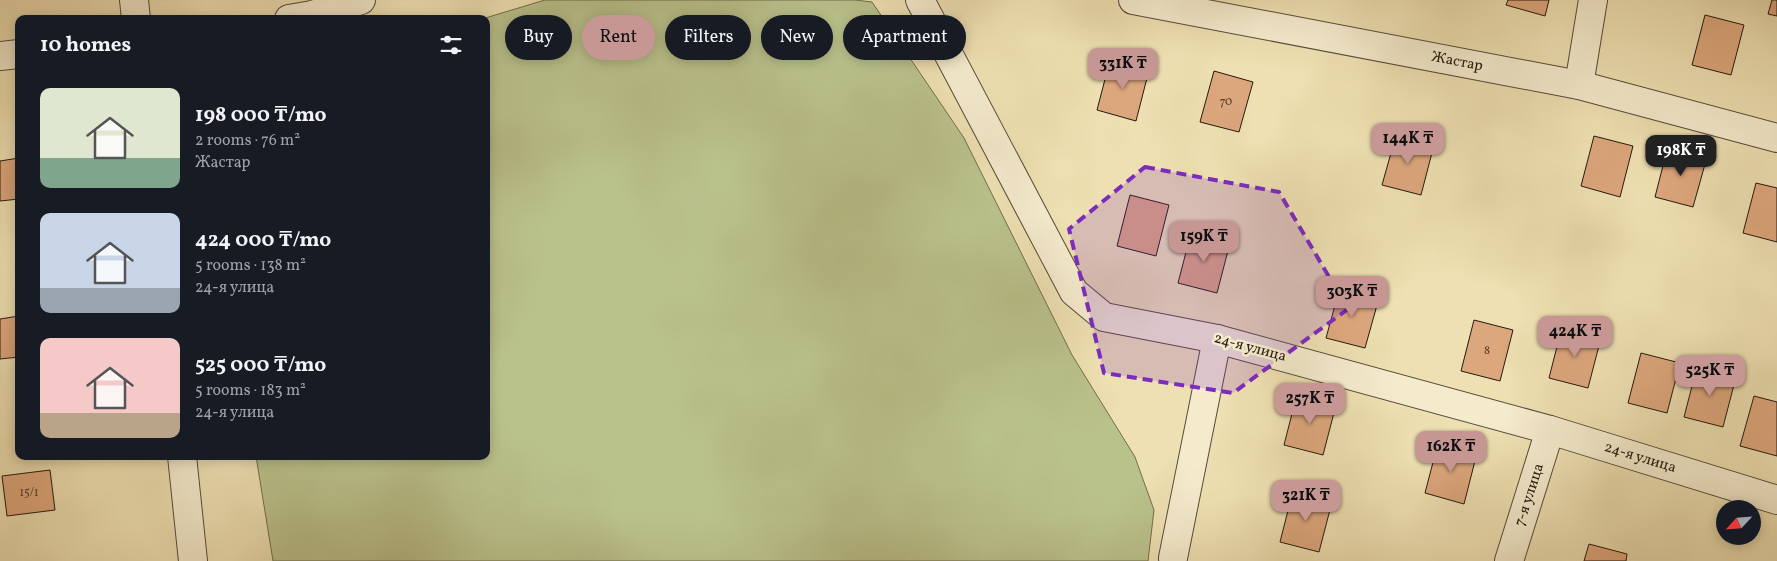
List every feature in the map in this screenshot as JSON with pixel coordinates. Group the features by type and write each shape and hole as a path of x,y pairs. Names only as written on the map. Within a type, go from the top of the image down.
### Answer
{"street":[{"path":"134,0 136,15"},
{"path":"312,15 361,0"},
{"name":"24-я улица","path":"920,0 1074,292 1104,316 1217,339 1550,430 1777,500"},
{"name":"Жастар","path":"1133,0 1579,85 1777,138"},
{"path":"1579,85 1593,0"},
{"path":"0,56 15,54"},
{"path":"1173,558 1217,339"},
{"name":"7-я улица","path":"1509,561 1550,430"},
{"path":"182,460 193,561"}],"highlighted area":[{"path":"1145,167 1279,192 1348,309 1233,393 1104,373 1069,229"}],"green space":[{"path":"545,0 855,0 872,2 881,15 843,15 843,60 911,60 964,138 1072,355 1135,457 1154,510 1148,561 273,561 257,460 490,460 490,17"}],"building":[{"path":"1508,0 1549,0 1545,16 1506,5"},
{"path":"1772,0 1777,0 1777,16 1768,14"},
{"path":"1705,15 1744,25 1731,75 1692,65"},
{"path":"1110,60 1149,70 1136,121 1097,110"},
{"path":"1214,71 1253,82 1239,132 1200,122"},
{"path":"1396,135 1434,145 1421,195 1382,185"},
{"path":"1594,136 1633,146 1620,197 1581,186"},
{"path":"1668,146 1707,157 1693,207 1655,197"},
{"path":"15,159 15,199 0,201 0,161"},
{"path":"1756,183 1777,188 1777,242 1743,233"},
{"path":"1130,195 1169,205 1156,256 1117,246"},
{"path":"1191,233 1230,243 1217,293 1178,283"},
{"path":"1340,287 1379,298 1365,348 1326,338"},
{"path":"15,317 15,357 0,359 0,319"},
{"path":"1474,320 1513,330 1500,381 1461,371"},
{"path":"1562,327 1601,338 1588,388 1549,378"},
{"path":"1641,353 1680,363 1667,413 1628,403"},
{"path":"1697,367 1736,377 1723,427 1684,417"},
{"path":"1297,394 1336,405 1323,455 1284,445"},
{"path":"1754,396 1777,402 1777,456 1740,446"},
{"path":"1438,443 1477,453 1464,504 1425,493"},
{"path":"50,470 55,510 7,516 2,476"},
{"path":"1293,491 1332,502 1319,552 1280,542"},
{"path":"1589,544 1627,554 1626,561 1584,561"}]}
